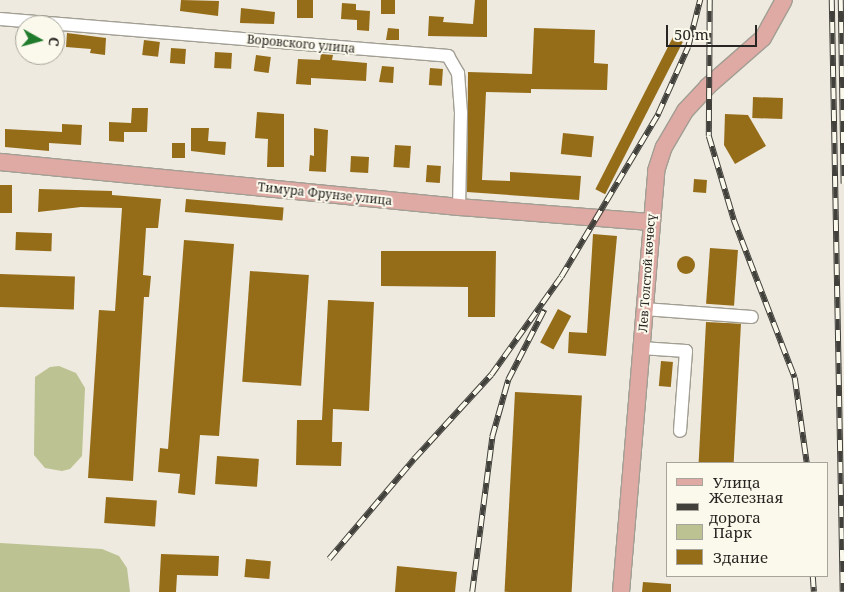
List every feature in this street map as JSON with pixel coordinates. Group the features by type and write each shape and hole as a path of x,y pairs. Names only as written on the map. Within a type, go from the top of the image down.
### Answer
{"main road":[{"name":"Лев Толстой көчөсү","path":"621,592 656,171 664,148 685,111 708,87 763,38 784,0"},
{"name":"Тимура Фрунзе улица","path":"0,162 459,207 651,222"}],"street":[{"name":"Воровского улица","path":"0,19 448,56 458,73 461,113 459,207"},
{"path":"644,309 752,317"},
{"path":"641,348 686,351 680,431"}],"green space":[{"path":"59,366 76,373 85,388 82,456 70,469 62,471 45,468 34,455 35,377 50,367"},
{"path":"0,543 102,549 119,556 127,568 130,592 0,592"}],"building":[{"path":"181,0 219,1 218,16 180,11"},
{"path":"297,0 313,0 313,18 297,18"},
{"path":"381,0 395,0 395,14 381,14"},
{"path":"475,0 487,0 487,37 428,36 429,16 444,17 443,22 473,24"},
{"path":"342,3 356,4 356,10 370,11 369,31 357,30 357,20 341,19"},
{"path":"241,8 275,12 274,24 240,23"},
{"path":"388,28 399,29 399,40 386,40"},
{"path":"534,28 595,30 594,63 608,64 607,90 531,89 531,93 486,92 482,180 510,181 510,172 581,176 579,200 467,192 468,72 532,74"},
{"path":"67,33 106,38 105,55 90,53 91,49 66,47"},
{"path":"673,37 683,42 605,194 595,189"},
{"path":"144,40 160,42 158,57 142,55"},
{"path":"171,48 186,49 185,64 170,63"},
{"path":"215,52 232,53 231,69 214,68"},
{"path":"321,54 333,55 332,60 367,63 366,81 311,78 311,85 296,84 298,59 320,60"},
{"path":"256,55 271,57 269,73 254,71"},
{"path":"382,66 394,67 393,83 379,82"},
{"path":"430,68 443,69 442,86 429,85"},
{"path":"753,97 783,98 782,119 752,118"},
{"path":"132,108 148,108 147,132 124,132 124,142 109,141 109,122 131,123"},
{"path":"257,112 284,114 284,167 267,167 268,139 255,138"},
{"path":"725,114 748,115 766,146 735,164 724,145"},
{"path":"62,124 82,125 81,145 49,143 49,151 5,147 5,129 62,132"},
{"path":"191,128 209,128 208,141 226,142 225,155 191,151"},
{"path":"314,128 328,130 326,172 309,171 310,155 314,156"},
{"path":"563,133 594,136 592,157 561,154"},
{"path":"172,143 185,143 185,158 172,158"},
{"path":"395,145 411,146 409,168 393,167"},
{"path":"351,156 369,157 368,173 350,172"},
{"path":"427,165 441,166 440,183 426,182"},
{"path":"694,179 707,180 706,193 693,192"},
{"path":"0,185 12,185 12,213 0,213"},
{"path":"39,189 112,191 112,195 161,199 158,228 146,228 143,275 151,276 149,297 144,297 133,481 88,478 99,310 115,311 122,208 81,207 38,212"},
{"path":"186,199 284,208 282,220 185,212"},
{"path":"16,232 52,233 51,251 15,250"},
{"path":"593,234 617,236 606,356 568,353 569,332 587,333"},
{"path":"184,240 234,244 219,436 200,435 195,495 178,493 180,474 158,472 160,448 168,449"},
{"path":"710,248 738,250 734,306 706,304"},
{"path":"381,251 496,251 495,317 468,317 468,287 381,286"},
{"path":"682,256 690,256 695,261 693,272 682,274 677,269 677,261"},
{"path":"250,271 309,275 301,386 242,382"},
{"path":"0,274 75,277 74,310 0,307"},
{"path":"328,300 374,302 369,411 333,409 332,442 342,442 341,466 296,465 297,420 322,420"},
{"path":"558,309 571,316 553,350 540,343"},
{"path":"706,322 741,324 734,462 699,462"},
{"path":"661,361 673,362 671,387 659,386"},
{"path":"515,392 582,396 572,592 505,592"},
{"path":"217,456 259,459 257,487 215,484"},
{"path":"106,497 157,501 155,526 104,523"},
{"path":"161,554 219,556 218,576 177,575 176,592 159,592"},
{"path":"246,559 271,561 269,579 244,577"},
{"path":"397,566 457,572 455,592 395,592"},
{"path":"643,582 671,584 671,592 642,592"}],"railway":[{"path":"329,559 414,459 491,375 561,277 658,114 688,47 700,0"},
{"path":"710,0 709,136 734,220 795,378 807,462"},
{"path":"832,0 843,592"},
{"path":"841,0 844,184"},
{"path":"472,592 492,437 508,380 544,310"},
{"path":"813,577 814,592"}]}
